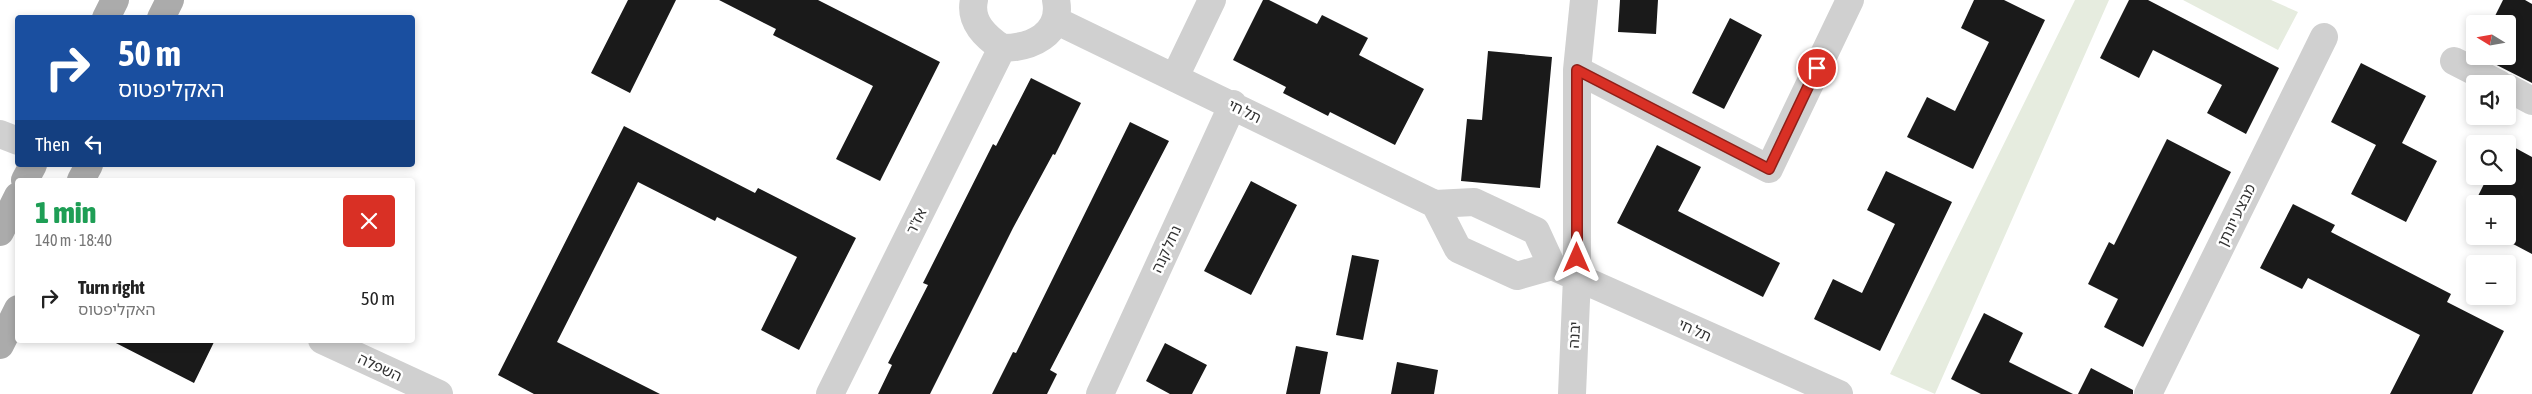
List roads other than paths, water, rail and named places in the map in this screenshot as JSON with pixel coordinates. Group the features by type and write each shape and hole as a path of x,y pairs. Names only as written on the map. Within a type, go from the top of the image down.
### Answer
{"main road":[{"path":"107,15 114,0"},
{"path":"162,15 170,0"},
{"path":"0,232 15,202"},
{"path":"0,345 15,315"}],"street":[{"path":"974,0 975,18 982,32 1002,48 1028,46 1041,39 1055,10"},
{"path":"1174,77 1212,0"},
{"name":"יבנה","path":"1572,394 1577,277 1577,70 1584,0"},
{"path":"1577,70 1769,169 1850,0"},
{"name":"תל חי","path":"1055,10 1174,77 1233,104 1435,204 1474,202 1536,232 1552,266 1839,394"},
{"name":"מבצע יונתן","path":"2148,394 2324,37"},
{"name":"אז\"ר","path":"830,394 1002,48"},
{"path":"2454,61 2481,75"},
{"path":"2516,92 2532,101"},
{"name":"נחל קנה","path":"1100,394 1233,104"},
{"path":"0,134 15,140"},
{"path":"1435,204 1458,249 1517,276 1552,266"},
{"name":"השפלה","path":"328,343 439,394"}]}
